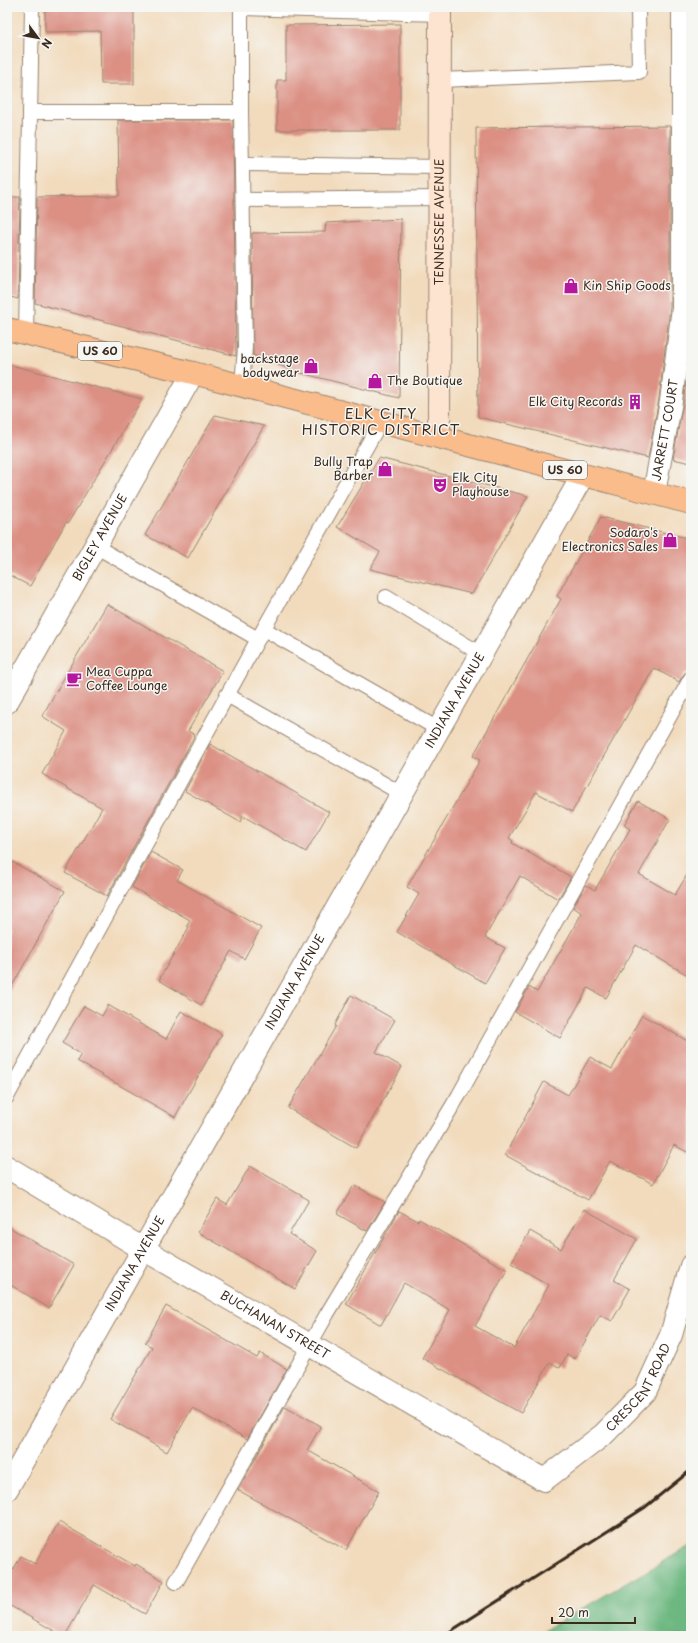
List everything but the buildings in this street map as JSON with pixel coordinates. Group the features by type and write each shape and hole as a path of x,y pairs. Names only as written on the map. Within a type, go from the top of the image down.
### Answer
{"main road":[{"name":"US 60","path":"17,332 193,373 439,436 583,476 691,502"}],"street":[{"name":"JARRETT COURT","path":"654,493 671,401 683,308 683,7"},
{"name":"TENNESSEE AVENUE","path":"439,436 440,11"},
{"name":"BIGLEY AVENUE","path":"7,702 193,373"},
{"name":"INDIANA AVENUE","path":"7,1489 583,476"},
{"name":"BUCHANAN STREET","path":"7,1167 143,1249 311,1344 544,1480"},
{"name":"CRESCENT ROAD","path":"544,1480 604,1434 645,1392 671,1335 691,1266"}],"lane":[{"path":"17,332 30,112 32,7"},
{"path":"440,80 639,72 638,7"},
{"path":"242,386 245,347 241,112 241,8 440,11"},
{"path":"30,112 241,112"},
{"path":"242,164 440,167"},
{"path":"243,200 440,198"},
{"path":"7,1097 227,695 381,421"},
{"path":"95,546 438,729"},
{"path":"386,597 481,654"},
{"path":"176,1582 327,1314 459,1095 691,678"},
{"path":"227,695 402,794"}],"green space":[{"path":"691,1545 691,1636 535,1636 690,1546"}],"railway":[{"path":"443,1636 644,1508 691,1470"}],"place":[{"name":"Kin Ship Goods","path":"571,286"},
{"name":"backstage bodywear","path":"311,366"},
{"name":"The Boutique","path":"375,381"},
{"name":"Elk City Records","path":"635,402"},
{"name":"Bully Trap Barber","path":"385,469"},
{"name":"Elk City Playhouse","path":"440,485"},
{"name":"Sodaro's Electronics Sales","path":"670,540"},
{"name":"Mea Cuppa Coffee Lounge","path":"74,679"}],"district":[{"name":"ELK CITY HISTORIC DISTRICT","path":"381,422"}]}
